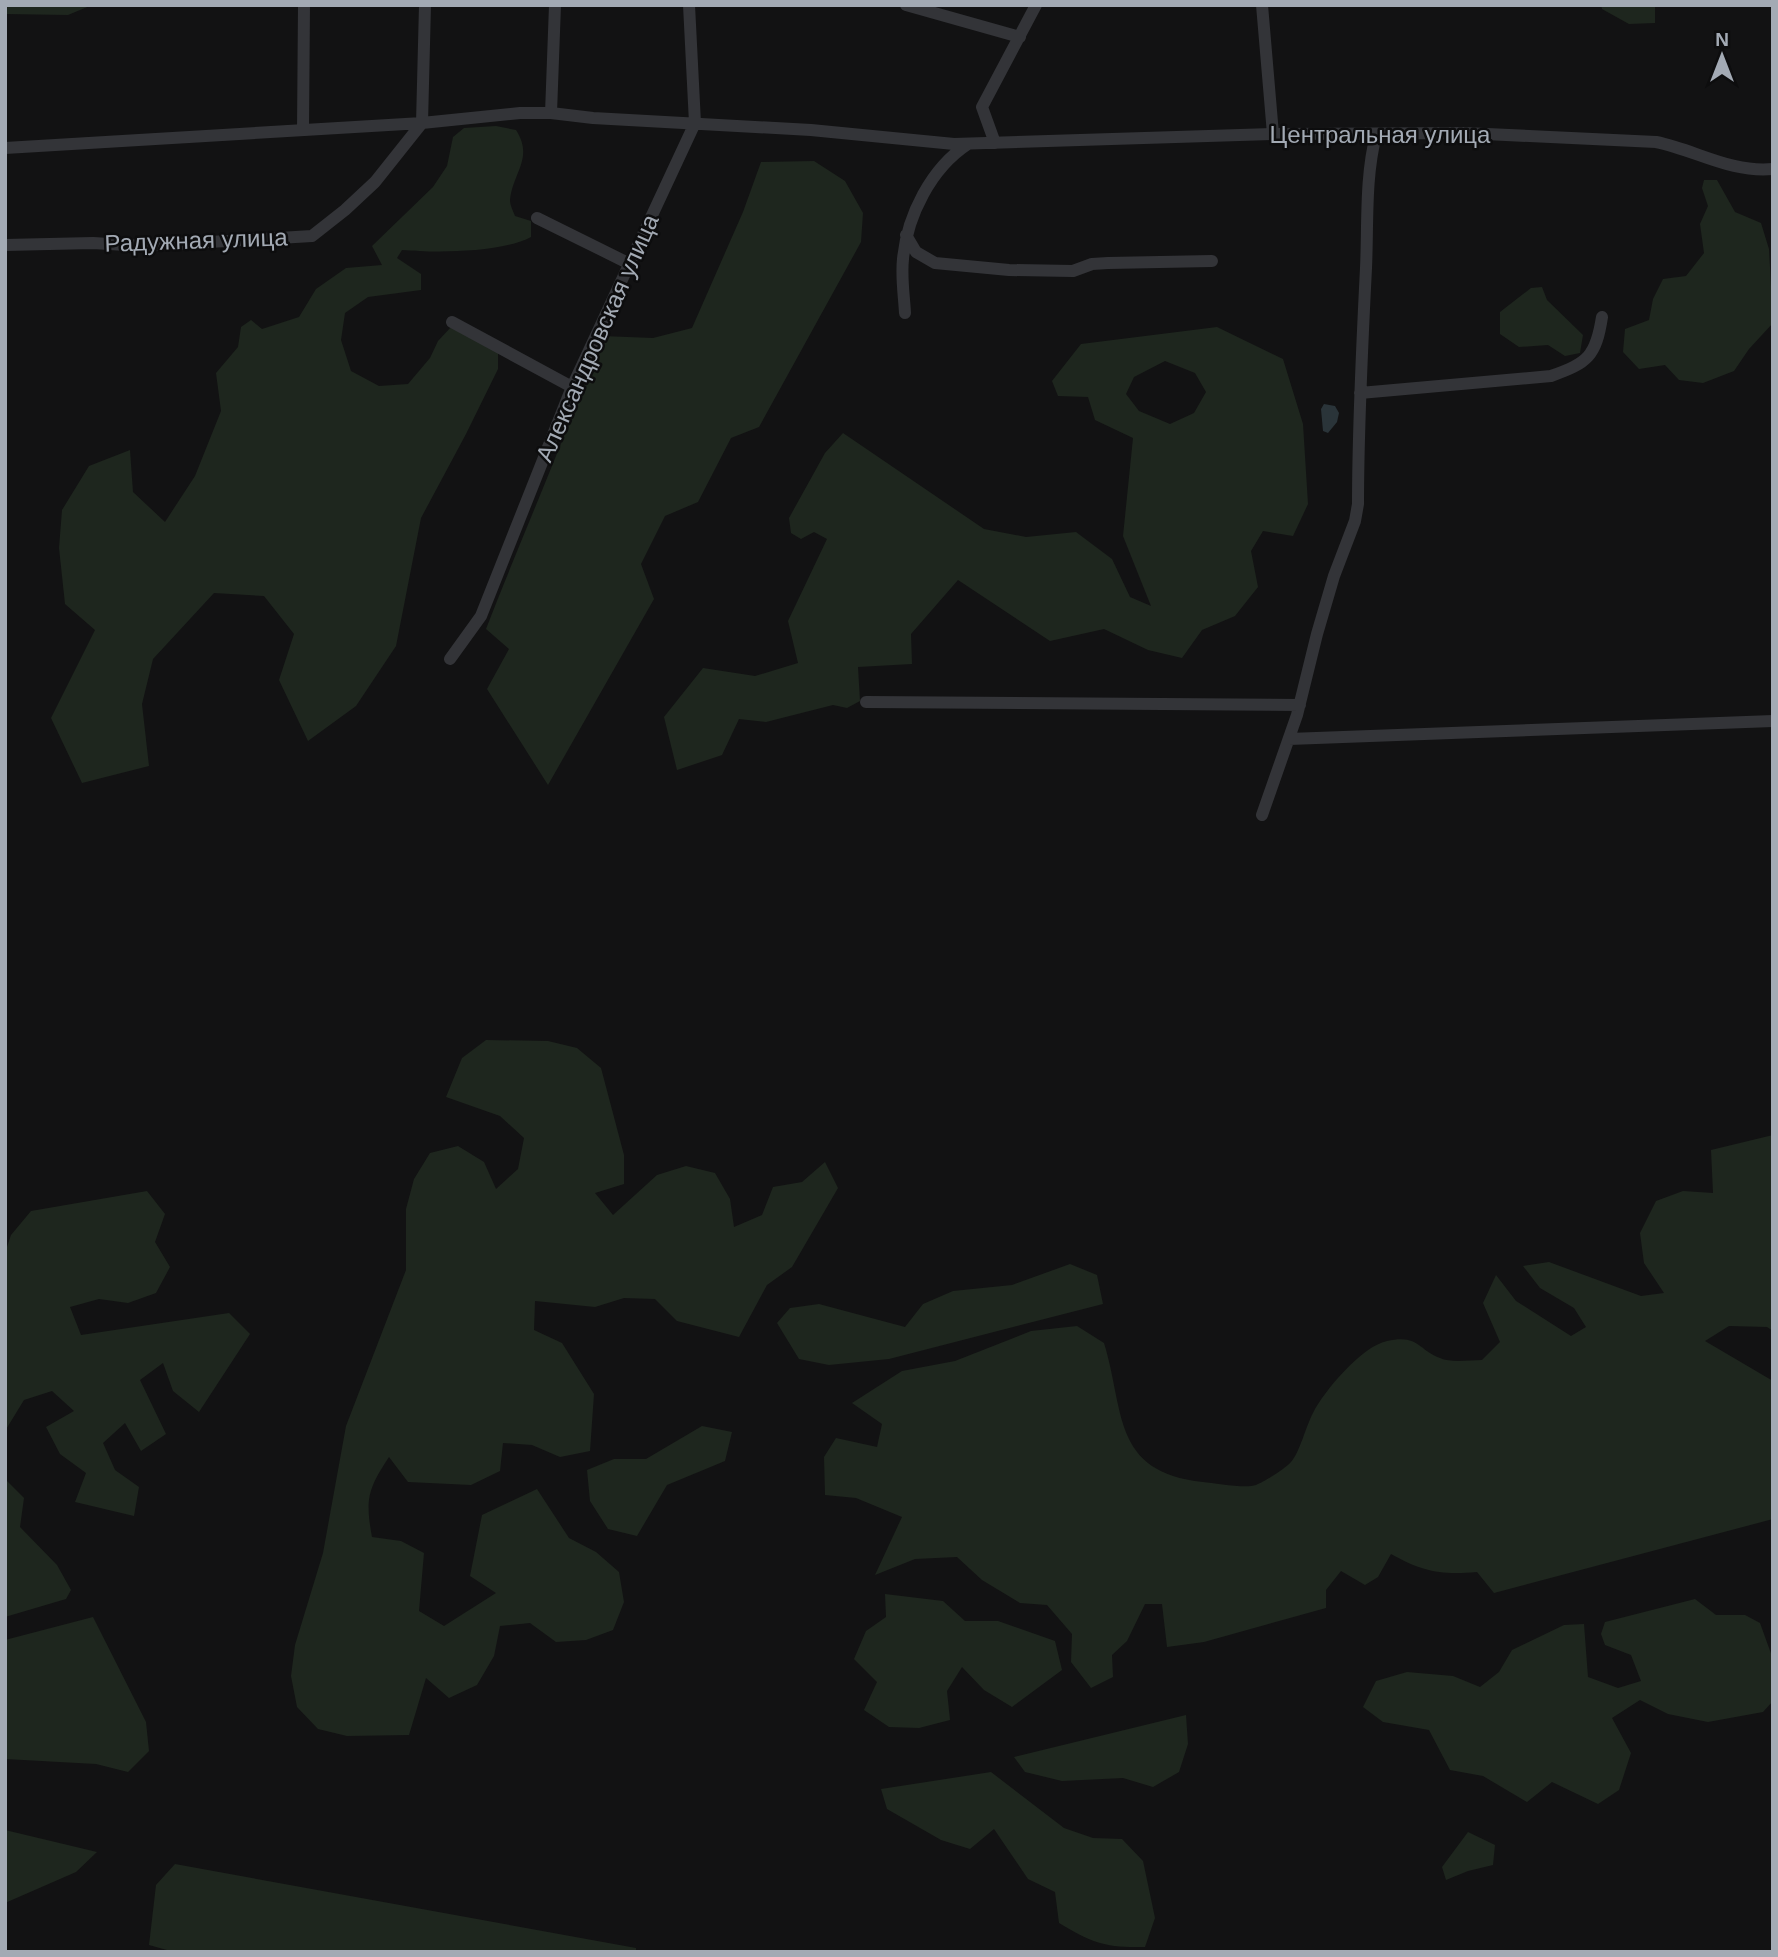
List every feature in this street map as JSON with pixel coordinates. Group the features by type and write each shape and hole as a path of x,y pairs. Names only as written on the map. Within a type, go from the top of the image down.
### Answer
{"street":[{"path":"303,130 304,5"},
{"path":"422,123 425,5"},
{"path":"551,113 555,5"},
{"name":"Александровская улица","path":"450,659 481,616 572,387 695,123 689,5"},
{"path":"906,5 1020,37"},
{"path":"989,143 982,107 1036,5"},
{"path":"1262,5 1273,134"},
{"name":"Центральная улица","path":"5,148 551,113 593,118 811,130 913,142 968,144 1273,134 1465,133 1656,142 1736,168 1773,169"},
{"name":"Радужная улица","path":"5,246 93,243 142,246 312,236 375,182 422,123"},
{"path":"1262,815 1300,705 1334,576 1355,521 1358,504 1360,393 1372,149 1376,135"},
{"path":"905,313 902,260 906,235 915,211 941,168 954,153 968,144"},
{"path":"537,218 630,264"},
{"path":"906,235 916,252 935,263 996,269 1073,271 1091,264 1212,261"},
{"path":"1360,393 1552,376 1567,371 1592,354 1598,341 1602,317"},
{"path":"452,322 572,387"},
{"path":"866,702 1300,705"},
{"path":"1289,739 1773,721"}],"shaded area":[{"path":"5,5 92,5 68,15 5,14"},
{"path":"1601,5 1655,5 1655,23 1629,24 1602,9"},
{"path":"496,126 516,130 521,140 523,157 510,202 515,216 531,221 531,237 486,249 402,250 397,258 421,274 421,290 368,297 345,313 341,340 351,371 379,386 408,384 452,326 498,352 498,369 421,518 396,646 356,706 308,741 279,680 294,634 264,596 214,593 153,659 142,704 149,766 82,783 51,718 95,630 65,604 59,548 62,510 89,466 130,450 133,492 165,522 195,476 221,411 216,373 238,347 241,327 251,320 262,329 299,317 316,289 346,268 382,265 372,246 433,187 447,166 453,137 464,128"},
{"path":"814,161 845,181 863,213 861,242 759,427 731,438 698,502 665,516 641,564 654,599 548,785 487,689 509,649 486,629 602,336 653,338 692,328 743,212 761,162"},
{"path":"1704,180 1717,180 1735,212 1761,223 1769,249 1773,323 1749,349 1734,371 1703,383 1679,380 1665,365 1639,369 1623,352 1625,329 1649,320 1653,299 1663,279 1686,276 1704,253 1700,224 1708,206 1702,188"},
{"path":"1542,287 1547,300 1583,335 1580,353 1565,356 1548,345 1519,347 1500,334 1500,312 1531,288"},
{"path":"1217,327 1283,359 1303,424 1308,504 1293,536 1263,531 1251,551 1258,587 1235,616 1202,630 1182,658 1148,650 1104,629 1050,641 958,580 911,634 912,664 858,667 860,701 847,708 833,705 766,722 739,719 722,755 677,770 664,717 703,668 755,676 798,663 788,621 827,539 814,532 801,539 791,533 789,518 825,453 843,433 984,529 1026,537 1076,532 1112,559 1130,597 1151,606 1123,536 1133,438 1095,420 1088,397 1058,396 1052,381 1081,344","holes":["1165,361 1195,373 1206,392 1194,413 1170,424 1139,411 1126,394 1134,377"]},
{"path":"1324,404 1335,406 1339,413 1337,422 1328,433 1323,431 1321,409"},
{"path":"486,1040 548,1041 577,1048 601,1068 624,1155 624,1184 595,1193 613,1215 657,1175 686,1166 715,1173 730,1199 734,1227 762,1215 773,1187 802,1182 825,1162 838,1188 792,1267 767,1285 739,1337 677,1321 655,1299 624,1298 595,1307 535,1301 534,1330 562,1343 594,1394 590,1451 560,1457 532,1445 503,1443 500,1471 471,1485 408,1482 389,1457 376,1478 370,1495 372,1537 401,1541 424,1553 419,1611 444,1626 496,1593 470,1576 482,1515 537,1489 569,1538 596,1552 619,1572 624,1602 613,1630 586,1640 556,1642 530,1623 500,1626 494,1656 477,1685 449,1698 426,1678 409,1735 347,1736 318,1729 297,1707 291,1676 295,1645 323,1553 346,1426 406,1270 406,1209 414,1179 430,1153 458,1146 484,1162 496,1189 518,1169 524,1138 500,1116 446,1097 462,1058"},
{"path":"1773,1135 1773,1331 1767,1327 1729,1326 1705,1341 1773,1381 1773,1519 1494,1593 1477,1572 1433,1571 1391,1554 1378,1577 1365,1585 1341,1571 1326,1590 1326,1608 1204,1642 1167,1647 1162,1604 1145,1604 1127,1641 1112,1655 1113,1677 1091,1688 1071,1662 1072,1634 1047,1605 1020,1603 982,1580 957,1557 915,1559 875,1575 902,1517 856,1498 825,1495 824,1457 836,1438 877,1447 882,1424 852,1403 902,1371 955,1361 1031,1331 1077,1326 1104,1343 1127,1434 1137,1452 1152,1466 1173,1476 1203,1482 1256,1485 1291,1462 1313,1413 1326,1393 1366,1351 1398,1339 1412,1341 1444,1360 1482,1360 1500,1342 1483,1303 1496,1275 1516,1301 1571,1336 1586,1327 1574,1308 1540,1288 1523,1266 1549,1262 1641,1296 1664,1293 1644,1263 1640,1233 1656,1201 1683,1191 1713,1193 1711,1150"},
{"path":"147,1191 165,1214 155,1242 170,1267 156,1293 128,1303 99,1299 70,1307 81,1335 229,1313 250,1334 199,1412 173,1391 163,1363 140,1380 166,1434 141,1451 125,1423 103,1443 115,1470 139,1487 134,1516 75,1502 86,1473 60,1454 46,1427 74,1411 52,1391 24,1400 5,1431 5,1253 11,1235 31,1211"},
{"path":"1070,1264 1097,1275 1103,1304 889,1359 829,1365 799,1359 777,1323 790,1308 819,1304 905,1327 923,1304 953,1291 1012,1285"},
{"path":"702,1426 732,1432 725,1461 667,1485 637,1536 608,1529 590,1501 587,1470 614,1459 646,1459"},
{"path":"5,1479 24,1498 20,1527 57,1565 71,1590 66,1599 5,1617"},
{"path":"885,1594 943,1601 965,1621 998,1621 1055,1641 1062,1670 1012,1707 984,1690 962,1667 947,1691 950,1720 919,1728 889,1727 864,1710 877,1682 854,1659 866,1631 886,1617"},
{"path":"1695,1599 1716,1615 1745,1615 1760,1623 1773,1659 1773,1701 1763,1712 1708,1722 1668,1714 1640,1700 1612,1718 1631,1753 1619,1790 1598,1804 1552,1782 1527,1802 1483,1776 1450,1770 1429,1730 1383,1722 1363,1707 1376,1681 1407,1672 1453,1676 1480,1687 1499,1672 1512,1650 1564,1625 1584,1624 1588,1677 1618,1688 1641,1681 1631,1655 1605,1645 1601,1634 1605,1622"},
{"path":"93,1617 146,1722 149,1751 128,1772 96,1764 5,1759 5,1640"},
{"path":"1186,1715 1188,1744 1179,1772 1153,1787 1123,1778 1062,1781 1025,1772 1014,1757"},
{"path":"991,1772 1064,1828 1093,1838 1122,1839 1143,1861 1155,1918 1145,1947 1100,1943 1059,1923 1055,1892 1028,1879 994,1829 970,1849 941,1840 887,1809 881,1789"},
{"path":"5,1830 97,1852 76,1872 5,1903"},
{"path":"1468,1832 1495,1845 1493,1865 1446,1880 1442,1867"},
{"path":"175,1864 636,1948 636,1952 174,1952 149,1945 156,1885"}]}
